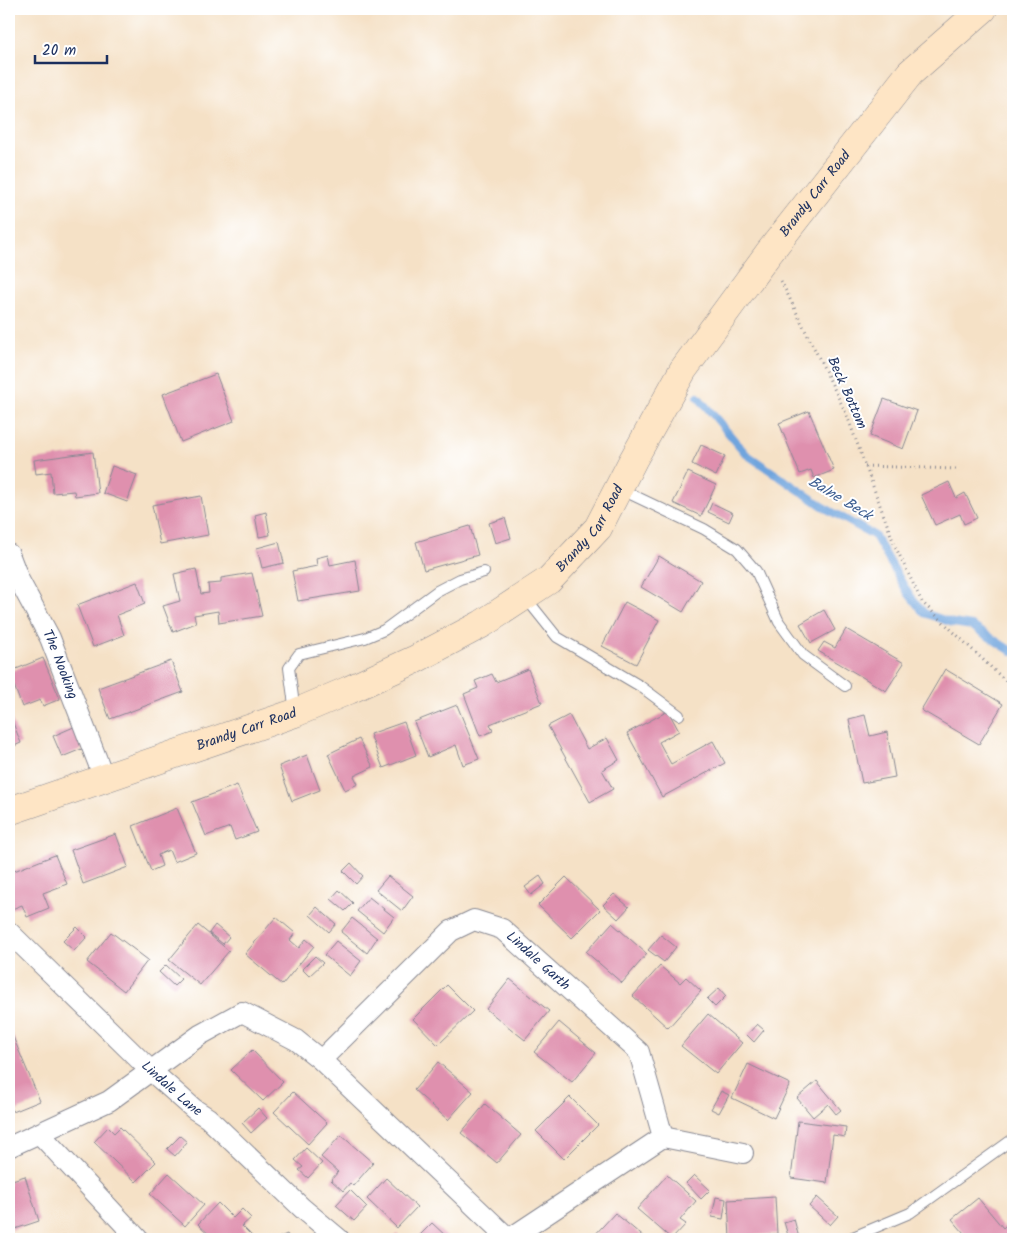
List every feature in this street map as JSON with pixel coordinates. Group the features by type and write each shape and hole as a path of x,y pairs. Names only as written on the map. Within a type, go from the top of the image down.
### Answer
{"street":[{"name":"Brandy Carr Road","path":"9,810 295,713 414,660 482,624 549,580 598,528 683,370 768,254 910,73 983,9"},
{"name":"The Nooking","path":"9,554 19,580 50,638 104,778"},
{"name":"Lindale Garth","path":"321,1060 451,931 474,920 502,929 640,1052 662,1138"},
{"name":"Lindale Lane","path":"9,932 150,1070 194,1109 208,1118 302,1208 339,1239"},
{"path":"9,1147 109,1101 200,1035 242,1012 296,1040 321,1060 509,1238 662,1138 743,1153"},
{"path":"40,1134 138,1239"}],"lane":[{"path":"618,488 704,530 737,549 756,571 779,622 803,655 845,686"},
{"path":"295,713 289,668 299,654 378,633 437,591 460,579 484,572"},
{"path":"525,596 557,637 640,686 679,715"},
{"path":"848,1239 910,1213 1013,1139"}],"path":[{"name":"Beck Bottom","path":"768,254 846,413 895,546 922,602 1013,688"},
{"path":"866,466 956,469"}],"building":[{"path":"216,374 234,421 181,442 163,394"},
{"path":"884,399 917,411 903,449 870,436"},
{"path":"809,411 834,470 814,478 811,470 800,474 779,423"},
{"path":"701,445 725,456 716,476 692,464"},
{"path":"93,452 98,493 75,496 74,491 53,493 51,472 36,474 34,460"},
{"path":"112,466 137,475 127,502 103,493"},
{"path":"688,472 716,485 701,516 673,503"},
{"path":"949,482 956,498 965,493 977,518 964,524 960,514 935,525 921,495"},
{"path":"201,496 208,535 160,544 152,505"},
{"path":"712,503 733,513 729,522 708,512"},
{"path":"266,512 270,535 259,537 255,515"},
{"path":"505,518 511,538 495,543 489,523"},
{"path":"470,526 478,555 424,570 416,542"},
{"path":"279,542 284,563 262,568 257,548"},
{"path":"328,555 330,565 355,560 360,591 298,601 292,571 317,566 316,558"},
{"path":"659,556 701,581 683,612 641,587"},
{"path":"196,569 201,594 209,593 208,584 221,583 221,578 252,573 262,616 219,623 218,611 194,615 196,623 173,632 163,606 180,601 174,574"},
{"path":"137,582 145,604 117,615 124,635 93,647 77,605"},
{"path":"625,602 659,620 636,664 602,646"},
{"path":"824,610 835,630 811,643 800,624"},
{"path":"846,629 904,663 886,691 818,651 824,642 835,648"},
{"path":"43,658 60,699 43,706 40,700 22,707 9,672"},
{"path":"171,661 183,692 110,719 98,688"},
{"path":"528,669 542,703 490,724 493,731 480,736 464,694 478,688 475,681 492,674 496,682"},
{"path":"945,669 1003,704 979,744 921,710"},
{"path":"457,705 479,759 463,765 456,745 428,757 414,722"},
{"path":"668,711 679,731 659,742 671,764 713,741 725,763 662,797 627,733"},
{"path":"9,713 21,743 9,748"},
{"path":"569,715 587,749 607,738 619,760 602,770 613,789 590,802 548,726"},
{"path":"865,715 870,736 887,732 895,777 862,783 849,719"},
{"path":"404,722 416,755 383,768 370,734"},
{"path":"76,726 84,748 62,757 53,736"},
{"path":"359,739 373,767 354,776 358,784 345,790 328,754"},
{"path":"307,755 320,790 292,801 279,766"},
{"path":"237,785 257,832 235,840 230,827 206,836 192,802"},
{"path":"177,808 196,853 174,862 169,850 158,855 162,866 151,871 133,826"},
{"path":"116,834 128,867 83,884 71,850"},
{"path":"55,855 67,884 43,893 49,908 27,917 22,905 12,909 9,901 9,873"},
{"path":"351,863 363,876 356,884 343,871"},
{"path":"388,876 413,896 402,911 376,890"},
{"path":"540,876 545,884 531,895 525,887"},
{"path":"566,877 600,910 572,938 538,905"},
{"path":"339,890 353,903 345,911 331,899"},
{"path":"614,894 629,907 618,919 603,905"},
{"path":"369,897 394,917 383,932 357,911"},
{"path":"317,907 336,924 329,932 310,915"},
{"path":"276,917 295,933 290,940 299,948 306,939 314,946 282,985 245,954"},
{"path":"352,918 377,938 367,953 341,932"},
{"path":"612,923 647,954 622,983 586,952"},
{"path":"198,925 229,951 200,985 169,960"},
{"path":"215,925 229,937 223,944 209,933"},
{"path":"77,927 87,937 74,951 63,941"},
{"path":"111,932 148,960 124,991 87,962"},
{"path":"661,935 676,947 664,962 648,950"},
{"path":"336,941 361,961 350,976 324,955"},
{"path":"315,956 323,963 309,976 302,969"},
{"path":"166,965 181,979 174,986 159,972"},
{"path":"660,966 680,983 686,977 701,991 668,1028 633,996"},
{"path":"510,979 549,1011 525,1040 486,1009"},
{"path":"447,985 473,1011 438,1045 413,1019"},
{"path":"719,988 726,996 715,1007 707,999"},
{"path":"708,1014 742,1043 716,1074 681,1046"},
{"path":"559,1022 596,1053 572,1082 534,1052"},
{"path":"757,1024 764,1030 754,1042 747,1035"},
{"path":"9,1032 11,1032 40,1101 13,1112 9,1103"},
{"path":"252,1050 283,1082 263,1101 231,1070"},
{"path":"438,1062 473,1092 448,1120 414,1090"},
{"path":"748,1064 790,1084 774,1118 732,1098"},
{"path":"817,1081 841,1110 836,1114 828,1104 813,1117 797,1098"},
{"path":"721,1091 729,1095 719,1113 711,1109"},
{"path":"293,1092 327,1123 308,1144 274,1112"},
{"path":"570,1097 598,1125 564,1159 536,1131"},
{"path":"485,1104 521,1135 497,1163 461,1133"},
{"path":"258,1108 267,1118 251,1133 242,1123"},
{"path":"798,1121 846,1127 845,1137 833,1135 827,1183 791,1178"},
{"path":"108,1127 114,1133 120,1127 156,1162 136,1182 94,1142"},
{"path":"341,1135 373,1163 353,1186 350,1183 343,1191 331,1180 338,1172 321,1157"},
{"path":"180,1136 187,1142 175,1156 167,1149"},
{"path":"306,1148 322,1163 308,1178 299,1170 303,1167 295,1160"},
{"path":"169,1173 204,1205 185,1226 150,1194"},
{"path":"667,1175 696,1201 680,1220 686,1224 672,1239 637,1209"},
{"path":"694,1175 710,1190 701,1199 686,1183"},
{"path":"25,1176 39,1221 12,1230 9,1219 9,1181"},
{"path":"386,1178 417,1207 397,1228 367,1199"},
{"path":"350,1190 367,1207 354,1221 336,1205"},
{"path":"716,1197 726,1199 723,1219 712,1217"},
{"path":"775,1197 777,1234 743,1236 743,1239 730,1239 728,1200"},
{"path":"817,1197 838,1216 830,1225 809,1206"},
{"path":"978,1198 1003,1228 1013,1219 1013,1239 969,1239 952,1219"},
{"path":"218,1203 233,1218 242,1209 251,1218 242,1226 255,1239 214,1239 198,1224"},
{"path":"615,1213 646,1239 591,1239"},
{"path":"794,1219 799,1238 789,1239 784,1222"},
{"path":"432,1223 447,1237 449,1239 416,1239"},
{"path":"287,1234 290,1239 276,1239"},
{"path":"397,1234 402,1239 391,1239"}],"waterway":[{"name":"Balne Beck","path":"698,397 746,454 827,509 875,536 908,593 924,613 953,623 972,626 1013,652"}]}
